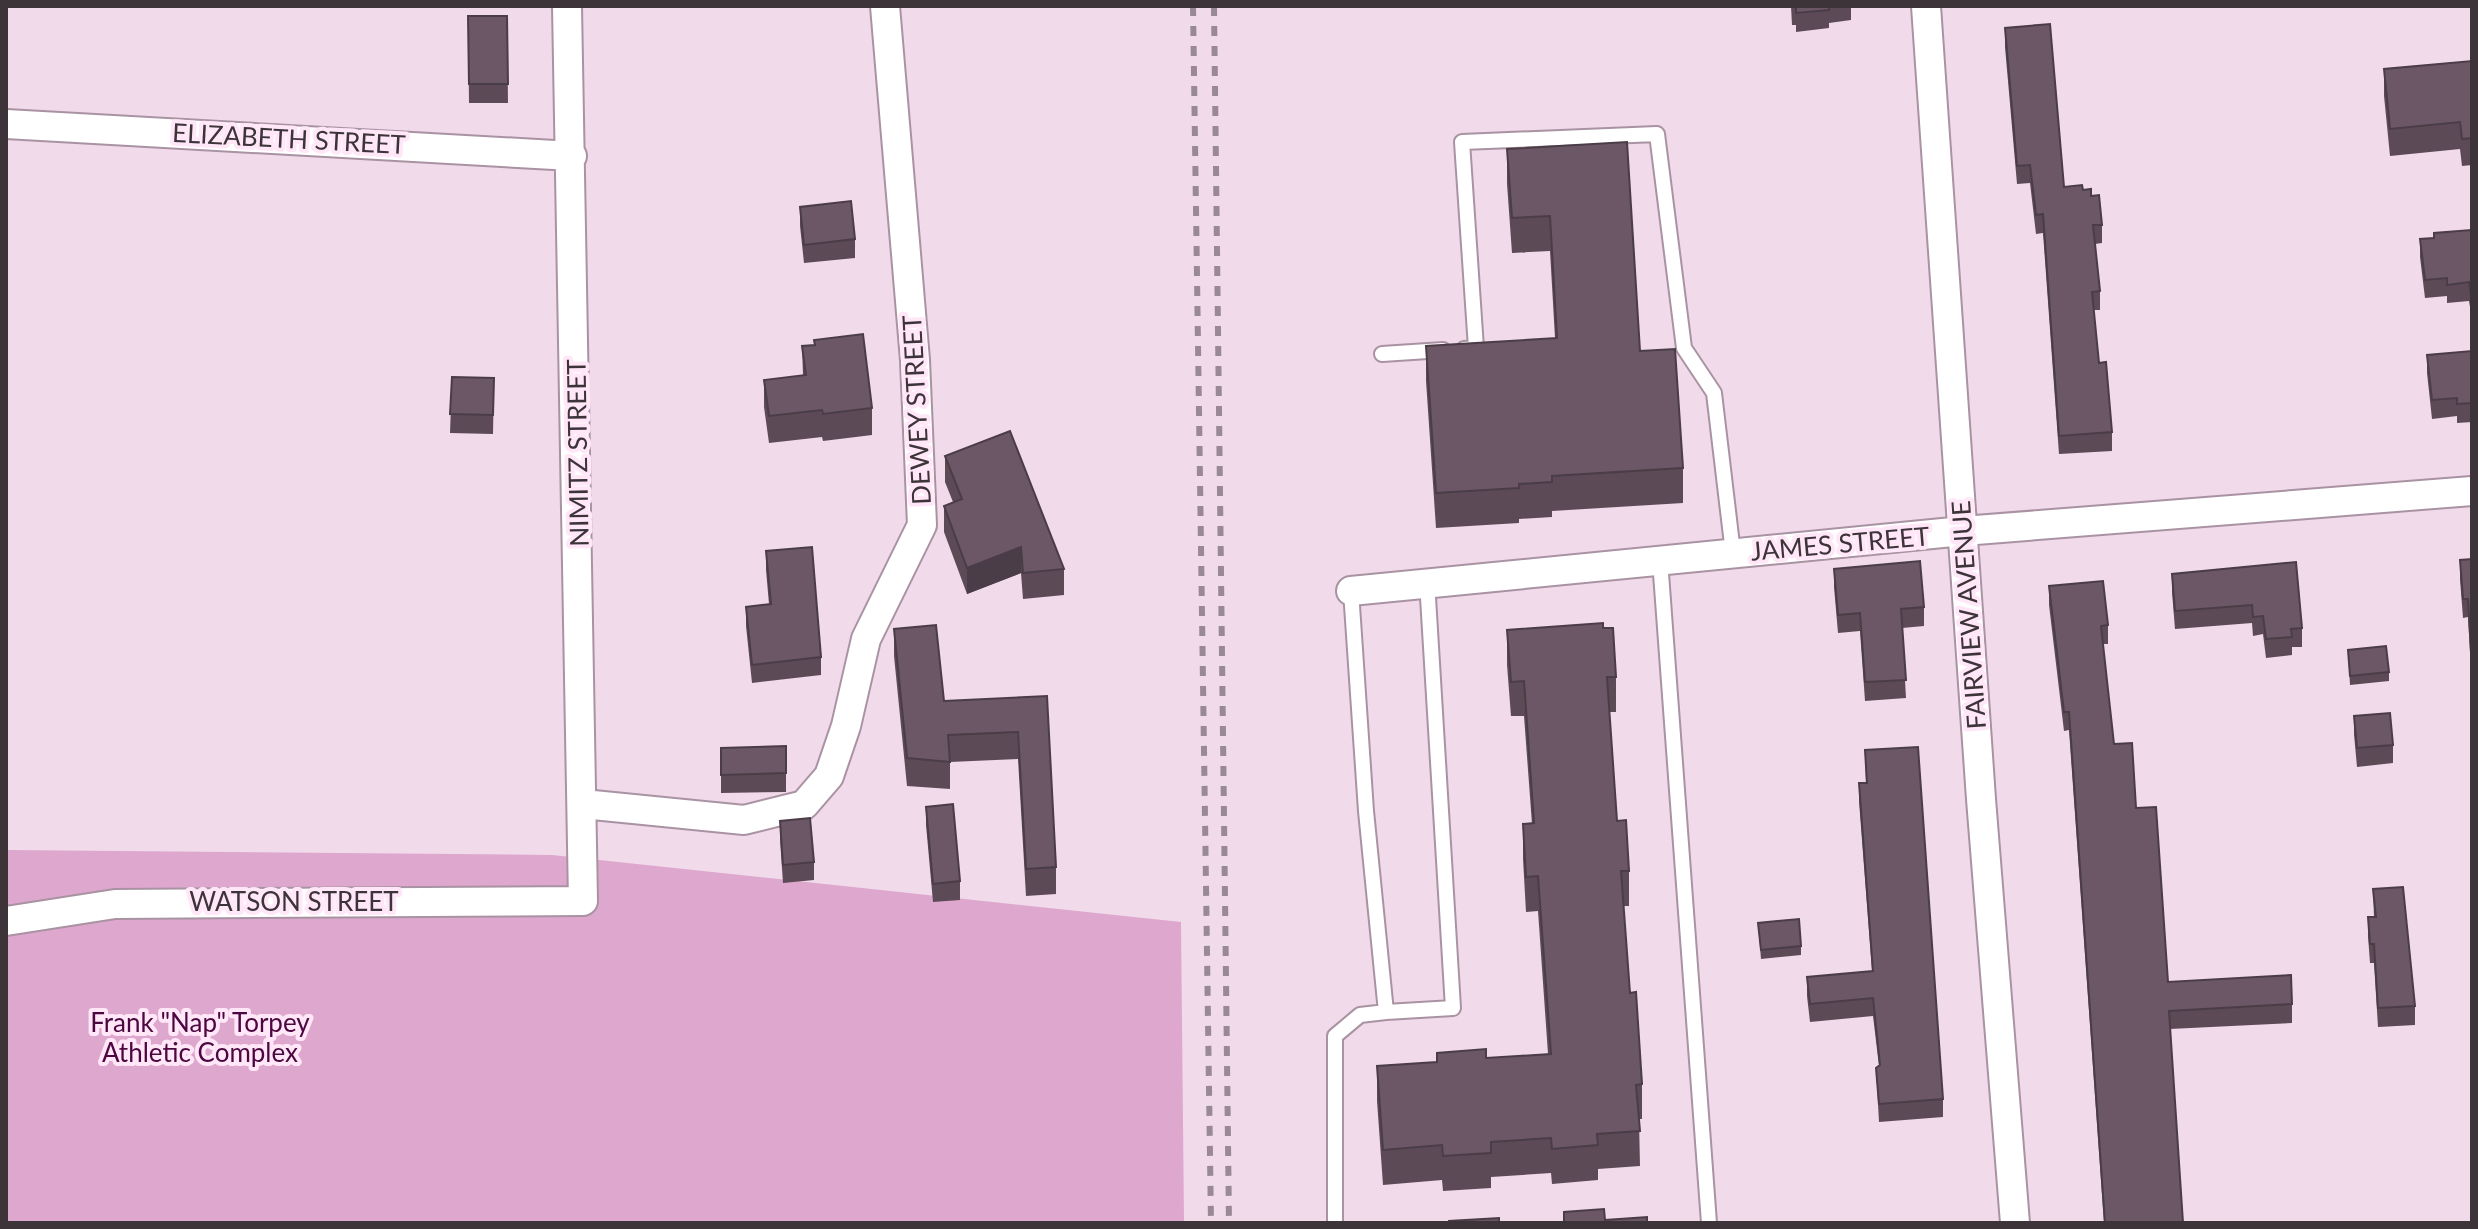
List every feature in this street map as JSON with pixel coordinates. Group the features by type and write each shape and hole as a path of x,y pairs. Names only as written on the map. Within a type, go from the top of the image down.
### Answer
{"street":[{"name":"NIMITZ STREET","path":"567,6 583,901"},
{"name":"DEWEY STREET","path":"583,804 744,820 804,805 829,776 846,726 866,639 922,525 915,360 885,6"},
{"name":"FAIRVIEW AVENUE","path":"1926,6 2015,1223"},
{"name":"ELIZABETH STREET","path":"6,124 572,156"},
{"name":"JAMES STREET","path":"1351,591 1427,581 1963,531 2472,491"},
{"name":"WATSON STREET","path":"6,921 115,904 583,901"}],"lane":[{"path":"1382,354 1476,348 1462,142 1657,134 1684,348 1714,393 1733,553"},
{"path":"1660,560 1709,1223"},
{"path":"1335,1223 1335,1036 1360,1015 1453,1008 1427,581"},
{"path":"1351,591 1366,811 1386,1012"}],"green space":[{"name":"Frank \"Nap\" Torpey Athletic Complex","path":"6,850 552,855 1181,922 1184,1223 6,1223"}],"building":[{"path":"1796,6 1829,6 1829,10 1796,13"},
{"path":"468,16 507,16 508,84 469,84"},
{"path":"2050,24 2064,187 2082,185 2083,190 2091,189 2091,196 2099,195 2102,225 2093,225 2100,291 2092,292 2099,363 2106,362 2112,432 2059,436 2043,214 2036,215 2030,165 2017,166 2005,28"},
{"path":"2472,61 2472,138 2462,139 2460,122 2390,129 2384,69"},
{"path":"1627,142 1640,351 1675,349 1683,468 1552,476 1552,482 1519,484 1519,488 1436,493 1426,346 1557,338 1550,216 1512,218 1507,149"},
{"path":"851,201 855,239 804,245 800,207"},
{"path":"2471,230 2472,295 2469,282 2447,285 2447,278 2425,280 2420,239 2434,238 2434,233"},
{"path":"863,334 872,408 769,416 764,380 806,375 802,346 815,345 814,340"},
{"path":"2472,351 2472,403 2457,404 2457,398 2432,400 2427,355"},
{"path":"452,377 494,378 493,415 450,414"},
{"path":"1010,431 1064,569 1023,573 1021,547 967,568 944,506 962,499 945,456"},
{"path":"812,547 821,657 752,665 746,607 771,604 766,551"},
{"path":"2472,559 2472,669 2468,599 2463,599 2460,560"},
{"path":"1920,561 1924,607 1901,609 1906,680 1865,682 1860,613 1838,615 1834,569"},
{"path":"2296,562 2302,628 2291,629 2292,637 2266,639 2263,616 2253,617 2252,605 2175,611 2172,574"},
{"path":"2103,581 2108,625 2101,626 2114,744 2132,743 2136,808 2156,807 2168,982 2291,975 2292,1004 2169,1011 2183,1223 2105,1223 2069,712 2064,712 2049,586"},
{"path":"1603,623 1603,628 1613,628 1616,677 1607,677 1617,821 1626,820 1629,871 1621,871 1630,993 1636,992 1642,1084 1636,1085 1640,1131 1597,1134 1598,1145 1552,1149 1551,1138 1491,1142 1491,1153 1443,1156 1442,1145 1383,1150 1377,1066 1437,1062 1437,1053 1486,1049 1486,1058 1551,1054 1538,876 1526,877 1523,824 1534,823 1524,681 1511,682 1507,630"},
{"path":"936,625 944,701 1047,696 1056,867 1026,869 1018,732 948,735 950,762 907,758 894,629"},
{"path":"2386,646 2389,672 2350,676 2348,650"},
{"path":"2390,713 2393,745 2357,748 2354,716"},
{"path":"786,746 786,773 721,775 721,748"},
{"path":"1918,747 1943,1099 1879,1104 1876,1068 1880,1065 1873,998 1810,1004 1807,977 1873,971 1859,783 1867,783 1865,750"},
{"path":"953,804 960,881 933,884 926,807"},
{"path":"810,818 814,862 783,865 780,821"},
{"path":"2403,887 2415,1006 2378,1008 2374,944 2370,944 2368,917 2376,917 2373,889"},
{"path":"1799,919 1801,946 1761,950 1758,923"},
{"path":"1604,1209 1605,1220 1647,1217 1647,1223 1564,1223 1564,1212"},
{"path":"1499,1218 1499,1223 1449,1223 1449,1221"}],"railway":[{"path":"1193,6 1211,1223"},
{"path":"1214,6 1229,1223"}]}
